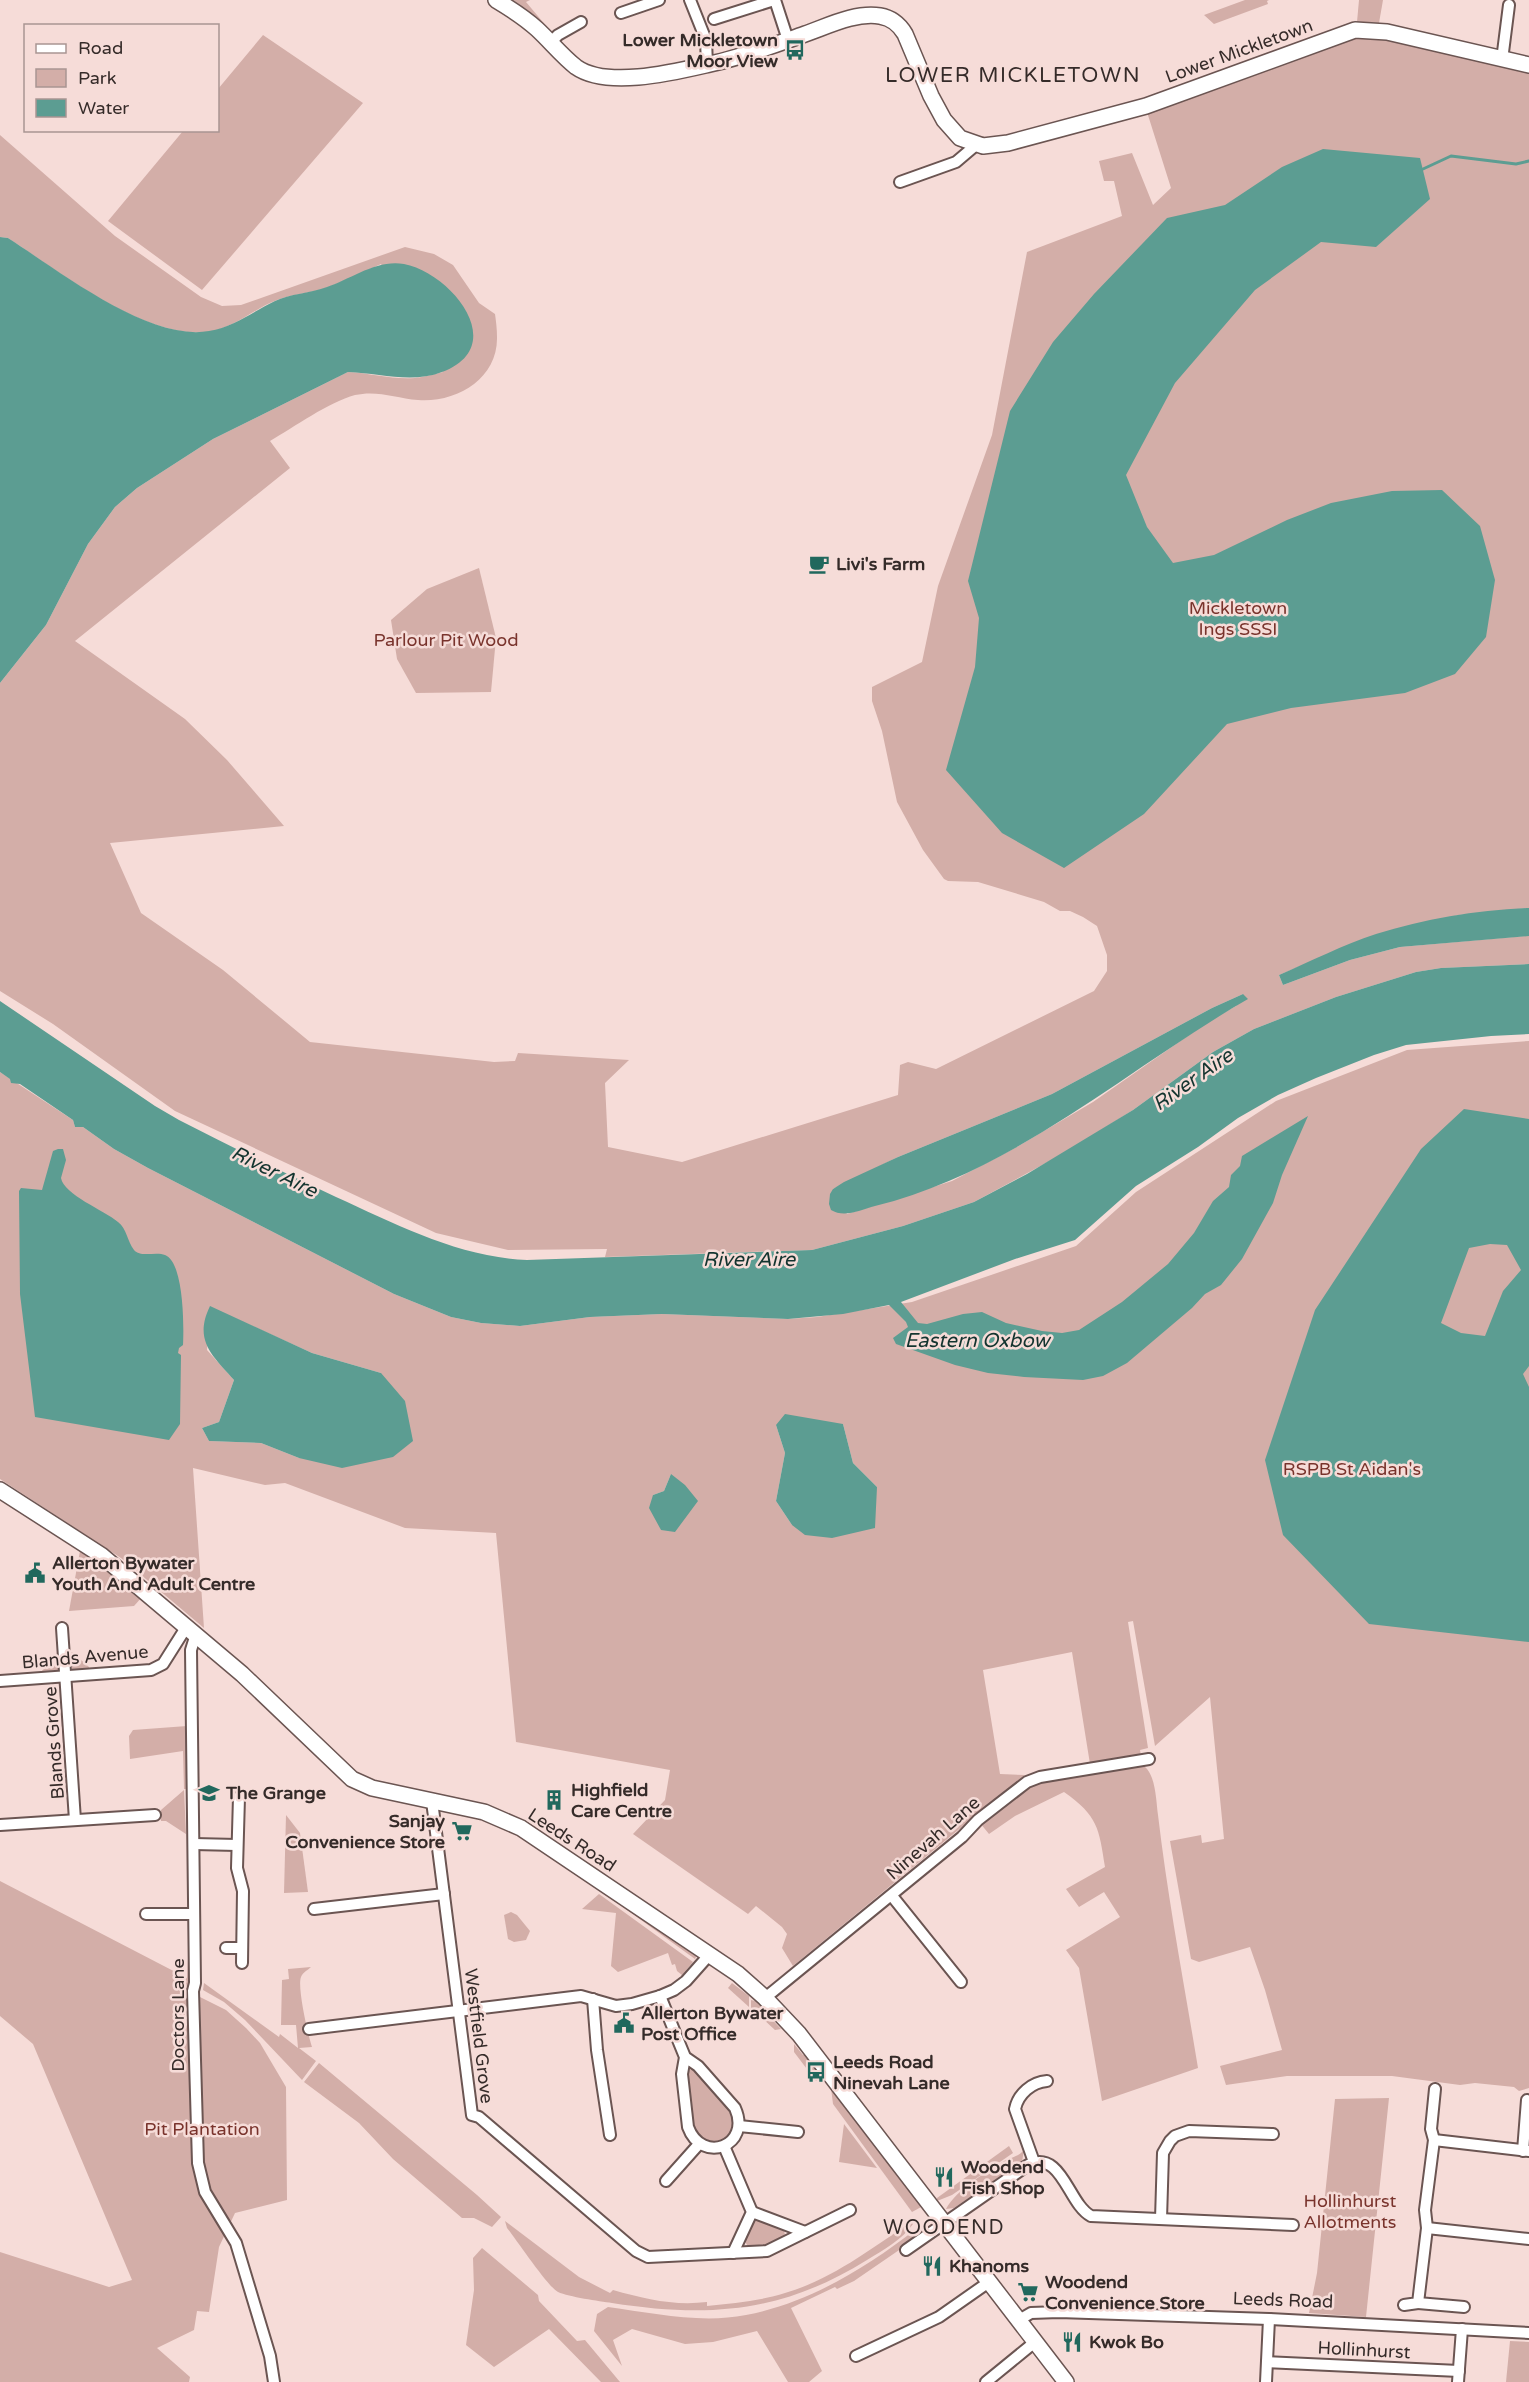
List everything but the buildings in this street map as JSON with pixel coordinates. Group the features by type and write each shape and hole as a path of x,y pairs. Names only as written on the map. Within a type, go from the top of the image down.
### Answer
{"street":[{"path":"496,0 522,16 575,66 603,77 642,76 707,65 857,17 880,16 896,22 905,34 931,96 944,120 960,138 976,145 956,162 900,182"},
{"path":"621,12 659,0"},
{"path":"690,0 706,40 707,65"},
{"path":"714,20 775,0 788,40"},
{"path":"1502,60 1509,5"},
{"path":"551,42 558,34 581,22"},
{"name":"Lower Mickletown","path":"976,145 992,146 1008,143 1146,106 1355,30 1387,32 1529,66"},
{"name":"Leeds Road","path":"0,1491 101,1555 192,1630 352,1779 372,1788 484,1812 521,1828 738,1974 765,1998 799,2034 1066,2382"},
{"name":"Blands Grove","path":"62,1628 75,1820"},
{"name":"Blands Avenue","path":"0,1681 151,1670 163,1664 192,1630"},
{"name":"Doctors Lane","path":"192,1630 194,2047 198,2163 205,2192 236,2243 270,2356 274,2382"},
{"name":"Ninevah Lane","path":"765,1998 892,1896 962,1837 978,1820 1027,1782 1040,1777 1149,1760"},
{"path":"239,1797 237,1868 243,1891 242,1963"},
{"name":"Westfield Grove","path":"432,1801 472,2115 479,2117 636,2252 648,2258 767,2251 850,2210"},
{"path":"0,1825 155,1815"},
{"path":"194,1844 237,1845"},
{"path":"314,1909 444,1894"},
{"path":"892,1896 961,1982"},
{"path":"146,1914 194,1914"},
{"path":"226,1948 242,1948"},
{"path":"309,2029 581,1996 608,2005 624,2006 674,1990 686,1981 710,1954"},
{"path":"660,1996 685,2058 682,2074 688,2127 691,2135 699,2144 711,2148 724,2146 733,2139 739,2126 739,2116 698,2066 685,2058"},
{"path":"593,1999 597,2050 610,2135"},
{"path":"1034,2162 1015,2109 1021,2096 1035,2084 1047,2080"},
{"path":"1418,2303 1427,2228 1425,2210 1434,2140 1431,2129 1435,2089"},
{"path":"1434,2140 1526,2151 1527,2100"},
{"path":"739,2126 798,2132"},
{"path":"1161,2219 1163,2153 1175,2136 1189,2131 1273,2134"},
{"path":"666,2181 699,2144"},
{"path":"724,2146 752,2211 805,2232"},
{"path":"906,2250 1034,2162 1039,2161 1050,2164 1082,2209 1091,2216 1293,2225"},
{"path":"733,2253 752,2211"},
{"path":"1427,2228 1529,2239"},
{"path":"856,2356 948,2312 989,2282"},
{"path":"1404,2305 1418,2303 1464,2307"},
{"name":"Leeds Road","path":"1019,2320 1039,2312 1269,2319 1529,2333"},
{"path":"1266,2382 1269,2319"},
{"name":"Hollinhurst","path":"1267,2362 1458,2376 1462,2329"},
{"path":"986,2382 1035,2342"}],"green space":[{"path":"505,0 530,0 526,2 553,34 550,34"},
{"path":"1245,0 1269,0 1268,4 1214,24 1204,15"},
{"path":"1359,0 1383,0 1379,23 1357,22"},
{"path":"263,35 363,103 202,290 108,221 182,132 219,132 219,88"},
{"name":"Mickletown Ings SSSI","path":"1367,36 1529,73 1529,908 1459,915 1375,935 1279,975 1283,985 1350,960 1400,947 1525,936 1529,936 1529,964 1441,968 1416,972 1336,997 1254,1029 1213,1052 1133,1110 1068,1151 974,1202 903,1226 812,1250 605,1257 607,1249 508,1250 436,1233 175,1111 53,1024 0,991 0,683 46,625 88,544 115,507 137,488 213,439 348,372 407,378 443,372 381,264 326,288 277,300 226,327 207,332 182,331 157,325 103,300 8,238 0,237 0,135 115,236 201,297 222,306 241,305 405,247 434,254 453,265 479,303 495,314 497,337 495,352 490,365 472,385 447,397 432,400 379,394 355,395 323,409 270,441 290,468 75,641 185,719 227,760 284,826 110,843 141,913 223,970 310,1042 494,1062 515,1061 518,1053 629,1060 605,1083 608,1147 682,1162 898,1095 900,1065 908,1062 936,1069 1094,991 1107,971 1107,955 1097,926 1083,917 1070,911 1060,911 1044,902 978,882 944,879 923,850 897,802 882,731 872,701 872,687 922,662 938,586 992,435 1027,252 1122,216 1114,181 1104,181 1099,161 1132,153 1153,205 1171,188 1147,112 1344,40","holes":["1243,994 1236,1006 1209,1021 1093,1102 1015,1148 952,1181 847,1214 833,1189 898,1157 1052,1094 1212,1008"]},
{"name":"Parlour Pit Wood","path":"479,568 496,638 491,692 416,693 397,659 391,620 427,589"},
{"name":"RSPB St Aidan's","path":"1529,1041 1529,2088 1519,2091 1514,2087 1475,2083 1460,2085 1392,2076 1287,2076 1226,2085 1220,2066 1282,2050 1250,1947 1199,1962 1191,1959 1170,1841 1201,1835 1202,1843 1224,1839 1210,1697 1155,1746 1133,1621 1128,1622 1148,1748 1140,1750 1141,1756 1090,1764 1072,1652 983,1670 1000,1774 1025,1775 793,1966 782,1948 787,1934 782,1927 756,1906 748,1914 633,1834 665,1800 670,1770 516,1742 496,1533 405,1528 285,1483 265,1485 193,1468 204,1628 121,1558 0,1479 0,1072 73,1120 75,1127 83,1127 114,1149 394,1294 451,1317 481,1323 520,1326 590,1317 662,1314 788,1319 817,1317 912,1302 1076,1246 1136,1192 1276,1101 1407,1050","holes":["210,1307 312,1353 381,1373 299,1458 261,1443 209,1441 202,1428 219,1422 234,1380 207,1350","843,1424 853,1463 877,1487 792,1525 776,1501 785,1453 776,1425","671,1474 661,1530 653,1495 664,1491"]},
{"path":"80,1551 142,1597 134,1606 69,1611"},
{"path":"72,1652 89,1669 72,1669 70,1654"},
{"path":"58,1653 60,1654 59,1670 41,1672"},
{"path":"187,1726 189,1789 184,1789 183,1751 130,1759 129,1736 133,1730"},
{"path":"1142,1765 1153,1780 1171,1910 1198,2068 1102,2101 1079,1968 1066,1950 1120,1917 1104,1892 1079,1907 1066,1889 1105,1867 1095,1824 1084,1808 1064,1792 1015,1816 989,1834 980,1823 1031,1783"},
{"path":"184,1790 186,1834 166,1821 161,1821 161,1810"},
{"path":"286,1815 300,1833 308,1892 284,1893"},
{"name":"Pit Plantation","path":"0,1881 187,1978 189,1939 193,1940 192,1991 182,2023 191,2028 198,1996 226,2010 260,2043 286,2087 287,2200 235,2213 219,2247 209,2312 197,2311 194,2330 157,2348 190,2377 189,2382 0,2382 0,2252 109,2287 132,2280 33,2044 0,2016"},
{"path":"601,1891 697,1955 695,1959"},
{"path":"599,1894 693,1962 682,1975 677,1971 675,1964 672,1965 668,1953 618,1972 611,1966 616,1913 582,1909"},
{"path":"511,1912 517,1915 530,1931 526,1940 514,1942 508,1939 504,1915"},
{"path":"311,1967 302,1975 300,1990 312,2047 299,2048 316,2061 302,2080 245,2020 224,2002 203,1990 204,1983 298,2048 296,2025 281,2025 282,1980 289,1979 288,1969"},
{"path":"732,1983 749,1996 749,2007 728,1988"},
{"path":"751,2000 759,2002 764,2007 764,2011 781,2029 775,2030 751,2008"},
{"path":"794,2044 803,2055 807,2055 819,2072 817,2073 820,2078 816,2081 794,2052"},
{"path":"319,2063 501,2217 492,2227 474,2218 462,2218 393,2159 359,2123 304,2082"},
{"path":"695,2069 736,2116 731,2136 720,2144 699,2139 692,2127 687,2073"},
{"path":"831,2088 923,2206 912,2212 833,2104"},
{"name":"Hollinhurst Allotments","path":"1389,2098 1366,2317 1309,2313 1317,2273 1335,2099"},
{"path":"844,2124 877,2168 839,2162"},
{"path":"1009,2146 1013,2153 952,2195 937,2201 937,2198"},
{"path":"1024,2150 1022,2162 954,2208 946,2209 972,2182"},
{"path":"755,2218 784,2228 785,2237 767,2247 749,2248 744,2240"},
{"path":"505,2221 579,2277 610,2293 613,2290 671,2302 707,2302 707,2306 766,2298 802,2287 835,2272 911,2222 913,2224 898,2240 879,2252 836,2278 805,2291 774,2301 744,2307 680,2310 612,2303 558,2292 532,2262 507,2228"},
{"path":"916,2229 921,2235 854,2281 837,2289 835,2287 791,2308 822,2371 809,2382 788,2382 757,2331 713,2342 685,2344 632,2329 613,2340 622,2366 594,2331 597,2314 608,2307 677,2317 712,2318 746,2315 792,2302 857,2270"},
{"path":"482,2248 538,2295 539,2301 577,2341 585,2340 620,2382 601,2382 549,2329 494,2367 466,2345 474,2290 473,2258"},
{"path":"1510,2341 1529,2342 1529,2382 1506,2382"}],"water":[{"path":"1323,149 1420,158 1430,199 1376,247 1321,242 1255,290 1175,383 1126,475 1147,527 1173,563 1214,555 1287,520 1331,503 1392,491 1442,490 1480,526 1495,580 1486,637 1455,674 1405,693 1291,708 1227,724 1144,814 1064,868 1002,833 946,770 975,667 979,618 968,581 1010,411 1053,342 1094,294 1167,218 1225,205 1282,167"},
{"path":"0,237 8,238 105,301 132,315 159,326 185,331 218,329 235,323 281,299 327,287 384,264 404,264 422,270 455,295 473,329 472,345 462,360 442,372 430,375 407,378 348,372 213,439 137,488 115,507 88,544 46,625 0,683"},
{"path":"1529,908 1529,936 1400,947 1350,960 1283,985 1279,975 1376,934 1471,913"},
{"path":"1529,964 1529,1034 1406,1045 1316,1078 1278,1095 1238,1118 1198,1147 1136,1186 1075,1240 1015,1259 901,1302 918,1323 927,1324 963,1314 982,1312 1006,1323 1042,1331 1062,1333 1079,1330 1122,1302 1168,1264 1194,1233 1213,1201 1229,1187 1231,1175 1240,1166 1242,1156 1308,1116 1282,1175 1273,1203 1242,1259 1221,1285 1205,1294 1192,1308 1127,1363 1103,1376 1083,1380 988,1373 955,1365 896,1344 893,1338 908,1327 889,1305 843,1314 788,1319 662,1314 590,1317 520,1326 481,1323 451,1317 394,1294 148,1168 114,1149 83,1127 75,1127 73,1120 20,1084 11,1083 10,1079 0,1072 0,1001 179,1120 382,1218 429,1238 477,1253 527,1260 812,1250 903,1226 974,1202 1027,1174 1133,1110 1213,1052 1254,1029 1336,997 1416,972 1441,968"},
{"path":"1243,994 1248,999 1023,1144 975,1169 926,1190 858,1211 841,1213 831,1210 830,1194 833,1189 844,1182 898,1157 1052,1094 1212,1008"},
{"path":"1464,1109 1529,1119 1529,1366 1523,1374 1529,1387 1529,1642 1369,1624 1283,1535 1265,1460 1315,1310 1421,1149","holes":["1490,1244 1507,1245 1521,1270 1503,1291 1485,1336 1461,1333 1441,1323 1469,1248"]},
{"path":"63,1149 66,1160 61,1178 69,1190 118,1222 134,1250 145,1254 165,1255 176,1269 182,1296 183,1324 183,1345 179,1348 178,1353 181,1355 180,1424 169,1440 35,1417 20,1294 19,1191 21,1188 42,1190 53,1151"},
{"path":"210,1306 312,1353 381,1373 405,1401 413,1441 393,1457 342,1468 299,1458 261,1443 209,1441 202,1428 219,1422 234,1380 213,1355 205,1338 205,1318"},
{"path":"785,1414 843,1424 853,1463 877,1487 875,1528 832,1538 805,1535 792,1525 776,1501 785,1453 776,1425"},
{"path":"671,1474 685,1485 698,1501 675,1532 661,1530 649,1508 653,1495 664,1491"}],"waterway":[{"path":"1423,169 1451,156 1516,164 1529,161"}],"place":[{"name":"Lower Mickletown Moor View","path":"795,50"},
{"name":"Livi's Farm","path":"819,564"},
{"name":"Allerton Bywater Youth And Adult Centre","path":"35,1573"},
{"name":"The Grange","path":"209,1793"},
{"name":"Highfield Care Centre","path":"554,1800"},
{"name":"Sanjay Convenience Store","path":"462,1831"},
{"name":"Allerton Bywater Post Office","path":"624,2023"},
{"name":"Leeds Road Ninevah Lane","path":"816,2072"},
{"name":"Woodend Fish Shop","path":"944,2177"},
{"name":"Khanoms","path":"932,2266"},
{"name":"Woodend Convenience Store","path":"1028,2292"},
{"name":"Kwok Bo","path":"1072,2342"}],"district":[{"name":"LOWER MICKLETOWN","path":"1013,75"},
{"name":"WOODEND","path":"944,2228"}],"water label":[{"name":"River Aire","path":"1193,1080"},
{"name":"River Aire","path":"274,1172"},
{"name":"River Aire","path":"749,1260"},
{"name":"Eastern Oxbow","path":"977,1341"}]}
